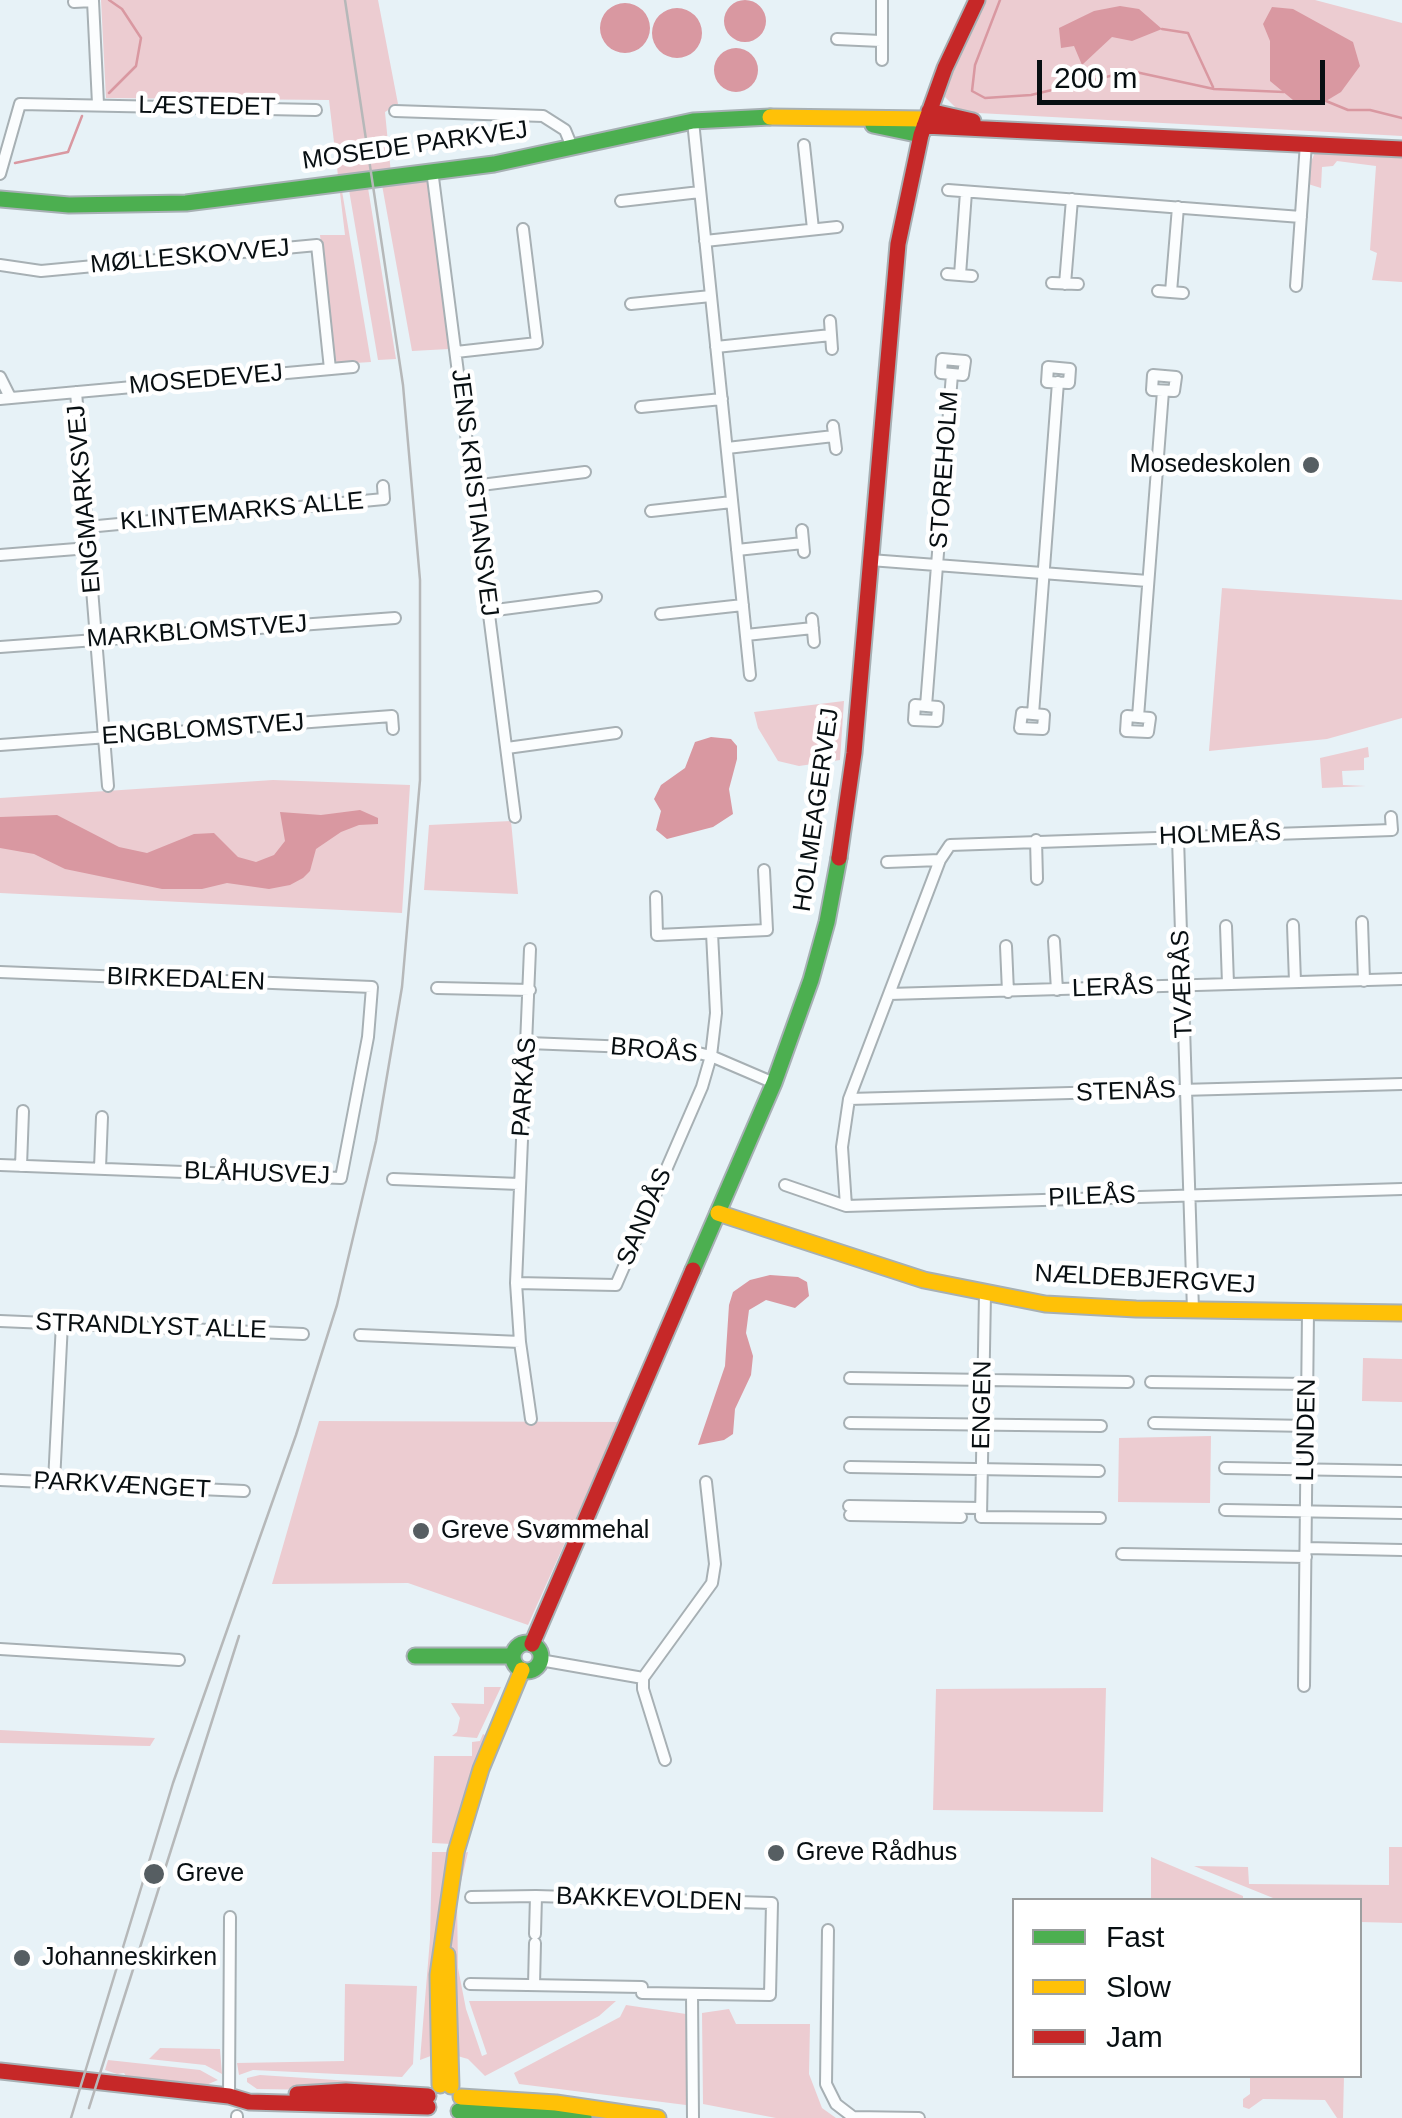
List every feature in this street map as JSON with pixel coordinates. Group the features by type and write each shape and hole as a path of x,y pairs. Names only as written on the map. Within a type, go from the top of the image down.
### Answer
{"street":[{"path":"882,0 882,60"},
{"name":"HOLMEAGERVEJ","path":"532,1644 774,1082 811,980 839,870 854,753 898,244 925,123 944,68 977,0"},
{"path":"74,2 93,1 98,104"},
{"path":"837,39 882,40"},
{"name":"LÆSTEDET","path":"0,174 20,104 316,110"},
{"path":"395,111 543,116 565,130 572,146"},
{"name":"MOSEDE PARKVEJ","path":"0,199 69,205 186,202 494,164 694,121 783,116 1402,149"},
{"path":"694,121 750,674"},
{"path":"1296,286 1306,143"},
{"path":"804,146 813,229"},
{"name":"JENS KRISTIANSVEJ","path":"432,170 515,816"},
{"path":"948,190 1302,217"},
{"path":"621,201 700,192"},
{"path":"947,274 966,276 966,192"},
{"path":"1065,284 1072,200"},
{"path":"1158,291 1177,293 1178,207"},
{"path":"705,241 837,227"},
{"path":"456,352 537,343 523,229"},
{"name":"MØLLESKOVVEJ","path":"0,265 42,271 317,245 330,369"},
{"path":"1052,282 1078,284"},
{"path":"631,304 711,296"},
{"path":"830,321 832,349"},
{"path":"716,347 831,335"},
{"name":"MOSEDEVEJ","path":"5,398 352,367"},
{"name":"STOREHOLM","path":"926,706 952,374"},
{"path":"0,377 5,398"},
{"path":"1033,714 1058,382"},
{"path":"1138,717 1163,390"},
{"name":"ENGMARKSVEJ","path":"76,392 108,786"},
{"path":"641,407 722,399"},
{"path":"727,448 834,431 836,449"},
{"path":"473,486 585,472"},
{"name":"KLINTEMARKS ALLE","path":"87,527 384,498 383,486"},
{"path":"652,510 732,502"},
{"path":"737,550 804,548 802,530"},
{"path":"0,555 89,548"},
{"name":"STOREHOLM","path":"870,560 1148,580"},
{"path":"488,611 596,597"},
{"path":"661,614 743,606"},
{"name":"MARKBLOMSTVEJ","path":"0,647 395,618"},
{"path":"746,635 812,623 814,642"},
{"name":"ENGBLOMSTVEJ","path":"0,745 392,716 393,730"},
{"path":"506,748 616,733"},
{"name":"HOLMEÅS","path":"887,862 940,860 946,848 956,843 1392,830 1391,817"},
{"name":"TVÆRÅS","path":"1178,838 1193,1310"},
{"path":"1036,840 1037,879"},
{"path":"846,1206 842,1147 849,1099 940,860"},
{"path":"656,897 657,935 767,930 764,870"},
{"path":"1362,922 1364,980"},
{"path":"1293,925 1295,982"},
{"path":"1226,926 1228,984"},
{"path":"711,1056 716,1013 712,933"},
{"name":"LERÅS","path":"1054,940 1057,990"},
{"path":"1006,946 1008,992"},
{"name":"PARKÅS","path":"530,950 516,1283 531,1419"},
{"name":"BIRKEDALEN","path":"0,972 372,987"},
{"name":"LERÅS","path":"888,994 1402,980"},
{"name":"BLÅHUSVEJ","path":"0,1166 341,1178 368,1038 372,987"},
{"path":"437,988 530,990"},
{"name":"BROÅS","path":"528,1043 680,1049 711,1056 774,1082"},
{"name":"SANDÅS","path":"516,1283 616,1285 702,1086 711,1056"},
{"name":"STENÅS","path":"849,1099 1402,1084"},
{"path":"21,1166 23,1111"},
{"path":"100,1168 102,1117"},
{"path":"393,1179 518,1184"},
{"name":"PILEÅS","path":"785,1185 846,1206 1402,1189"},
{"name":"NÆLDEBJERGVEJ","path":"718,1213 924,1280 985,1294 1091,1308 1402,1313"},
{"name":"ENGEN","path":"981,1512 985,1294"},
{"name":"LUNDEN","path":"1304,1686 1308,1312"},
{"name":"STRANDLYST ALLE","path":"0,1321 302,1334"},
{"path":"54,1482 62,1323"},
{"path":"360,1336 520,1342"},
{"path":"850,1378 1128,1382"},
{"path":"1151,1382 1308,1384"},
{"path":"850,1423 1101,1426"},
{"path":"1154,1423 1307,1426"},
{"path":"850,1467 1099,1471"},
{"path":"1225,1468 1402,1470"},
{"name":"PARKVÆNGET","path":"0,1480 244,1491"},
{"path":"643,1678 712,1583 714,1564 706,1482"},
{"path":"1225,1510 1402,1513"},
{"path":"961,1517 854,1511 1100,1518"},
{"path":"1122,1554 1402,1550"},
{"path":"522,1644 532,1644 539,1650 540,1660 532,1670 522,1670 513,1656 522,1644"},
{"path":"0,1649 179,1660"},
{"path":"415,1656 513,1656"},
{"path":"540,1660 643,1678"},
{"path":"446,2105 438,1975 444,1916 460,1832 480,1769 522,1670"},
{"path":"643,1678 665,1760"},
{"name":"BAKKEVOLDEN","path":"534,1986 536,1896"},
{"name":"BAKKEVOLDEN","path":"470,1984 642,1987 642,1993 770,1995 772,1904 472,1897"},
{"path":"230,1917 230,2096"},
{"path":"828,1930 826,2084 836,2104 853,2118 919,2118"},
{"path":"692,1994 694,2118"},
{"path":"0,2071 230,2096 250,2092 346,2091 584,2118"},
{"path":"446,2105 556,2102 658,2118"}],"shaded area":[{"path":"101,0 378,0 398,104 385,112 392,184 429,180 449,349 412,351 382,185 368,188 396,359 378,360 349,190 342,191 371,362 339,364 333,358 320,235 345,235 329,100 106,98"},
{"path":"745,0 760,6 766,21 760,36 745,42 730,36 724,21 730,6"},
{"path":"985,0 1315,0 1402,23 1402,136 960,112 941,93 964,35"},
{"path":"625,3 643,10 650,28 643,46 625,53 607,46 600,28 607,10"},
{"path":"1120,6 1139,9 1162,29 1132,41 1112,37 1082,65 1074,46 1061,48 1059,28 1094,11"},
{"path":"1272,7 1293,9 1353,42 1360,66 1341,92 1326,101 1293,100 1270,81 1270,41 1263,24"},
{"path":"677,8 695,15 702,33 695,51 677,58 659,51 652,33 659,15"},
{"path":"736,48 751,55 758,70 751,85 736,92 721,85 714,70 721,55"},
{"path":"1330,149 1402,157 1402,282 1372,280 1377,253 1370,250 1376,166 1337,161 1333,166 1322,167 1321,188 1308,184 1315,152"},
{"path":"1222,588 1402,600 1402,718 1327,739 1209,751"},
{"path":"844,701 840,760 799,766 778,761 758,728 754,712"},
{"path":"711,737 731,739 737,746 729,789 733,814 713,827 667,839 656,830 661,811 654,799 661,785 685,768 695,742"},
{"path":"1368,747 1364,770 1342,771 1343,785 1366,786 1322,788 1320,758"},
{"path":"273,780 410,785 402,913 0,893 0,798"},
{"path":"360,810 378,818 378,824 359,825 341,832 316,849 310,871 303,878 269,889 227,883 202,889 162,889 65,869 34,854 0,848 0,817 57,815 119,847 147,853 194,834 214,833 238,857 256,862 274,855 285,841 280,812 321,815"},
{"path":"511,821 518,894 424,890 429,825"},
{"path":"770,1275 798,1277 807,1282 809,1296 795,1308 766,1300 749,1310 746,1333 753,1356 751,1375 735,1409 733,1434 724,1440 698,1445 725,1366 733,1292 750,1280"},
{"path":"1363,1358 1402,1359 1402,1402 1362,1401"},
{"path":"319,1421 619,1422 528,1625 408,1583 272,1584"},
{"path":"1211,1436 1210,1503 1118,1502 1119,1438"},
{"path":"484,1687 501,1687 477,1738 452,1736 460,1718 451,1703 484,1704"},
{"path":"1106,1688 1103,1812 933,1810 936,1689"},
{"path":"0,1730 155,1738 150,1746 0,1743"},
{"path":"483,1734 487,1736 452,1844 432,1843 434,1756 472,1756 472,1742 480,1741"},
{"path":"1389,1847 1402,1847 1402,1923 1362,1922 1362,1898 1273,1898 1194,1866 1248,1867 1249,1884 1389,1885"},
{"path":"432,1852 450,1852 435,1940 436,2054 420,2060 430,1939"},
{"path":"468,1852 457,1899 458,1968 466,2009 482,2056 487,2054 469,2001 616,2001 599,2016 485,2076 468,2059 454,2055 449,1944 463,1853"},
{"path":"1151,1857 1243,1896 1243,1898 1151,1898"},
{"path":"345,1984 417,1986 413,2064 402,2077 253,2070 239,2075 237,2063 344,2061"},
{"path":"626,2005 686,2014 686,2105 519,2084 514,2073 620,2017"},
{"path":"729,2009 736,2024 810,2024 809,2074 822,2108 836,2118 776,2118 703,2104 702,2013"},
{"path":"160,2048 220,2049 222,2074 205,2065 149,2059"},
{"path":"108,2060 200,2070 218,2080 206,2085 129,2081 124,2073 105,2070"},
{"path":"260,2075 396,2084 398,2091 257,2089 247,2082 247,2078"},
{"path":"1250,2078 1344,2078 1343,2118 1337,2118 1325,2100 1263,2099 1249,2109 1243,2107 1243,2099 1250,2094"}],"waterway":[{"path":"109,0 122,9 141,38 136,66 109,93"},
{"path":"1000,0 975,65 972,91 985,98 1031,95 1131,71 1214,89 1284,92"},
{"path":"1162,29 1188,33 1213,87"},
{"path":"1326,101 1348,110 1370,110 1402,118"},
{"path":"15,163 68,152 82,116"}],"tram line":[{"path":"71,2118 173,1783 296,1435 337,1305 376,1141 402,987 420,780 420,580 403,385 345,0"},
{"path":"89,2108 239,1636"}],"traffic: fast":[{"path":"0,199 69,205 186,203 494,164 693,121 770,117"},
{"path":"873,125 921,135"},
{"path":"693,1270 774,1083 811,980 839,858"},
{"path":"527,1643 537,1647 541,1657 537,1667 527,1671 517,1667 513,1657 517,1647 527,1643"},
{"path":"415,1656 513,1656"},
{"path":"459,2111 584,2118"}],"traffic: slow":[{"path":"770,117 926,119"},
{"path":"718,1213 924,1280 1045,1304 1402,1313"},
{"path":"440,2085 438,1975 456,1852 481,1769 522,1670"},
{"path":"447,1955 451,2086"},
{"path":"461,2097 556,2103 658,2118"}],"traffic: jam":[{"path":"839,858 854,753 898,244 921,135 945,68 977,0"},
{"path":"929,111 973,121"},
{"path":"924,126 1402,149"},
{"path":"532,1644 693,1270"},
{"path":"0,2071 229,2096 249,2102 428,2107"},
{"path":"297,2094 346,2091 428,2096"}],"place":[{"name":"Mosedeskolen","path":"1311,465"},
{"name":"Greve Svømmehal","path":"421,1531"},
{"name":"Greve Rådhus","path":"776,1853"},
{"name":"Greve","path":"154,1874"},
{"name":"Johanneskirken","path":"22,1958"}]}
